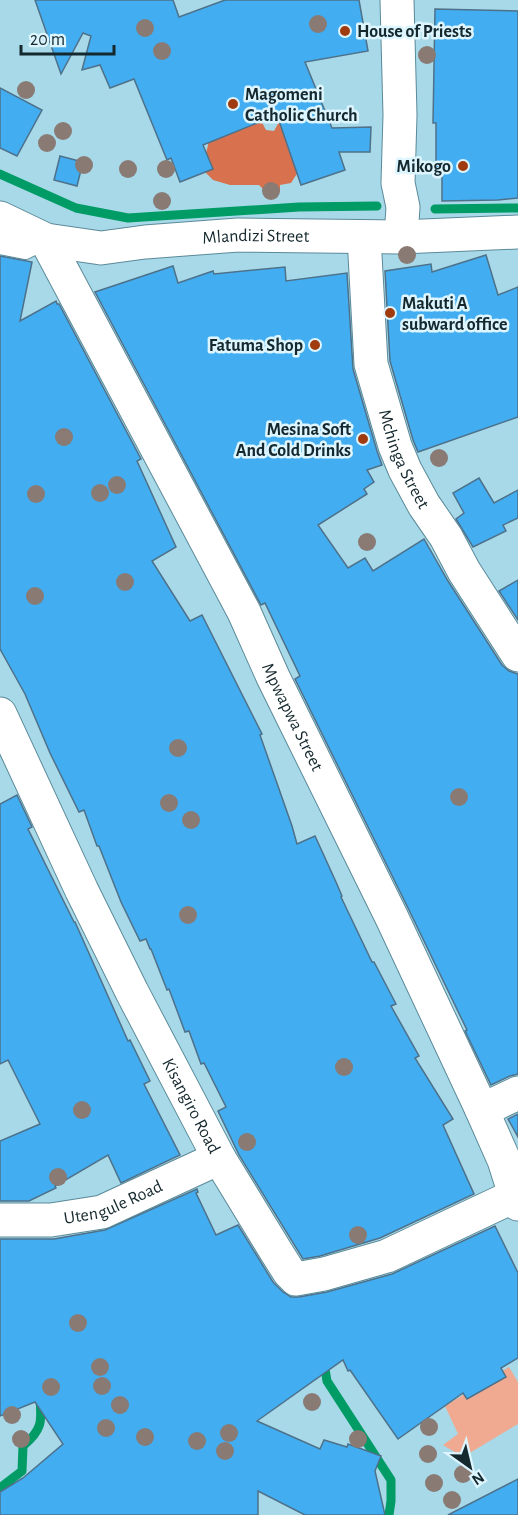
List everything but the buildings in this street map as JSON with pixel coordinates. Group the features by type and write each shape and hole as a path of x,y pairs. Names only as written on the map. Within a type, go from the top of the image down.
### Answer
{"street":[{"path":"396,0 398,183 403,207 401,237"},
{"name":"Mlandizi Street","path":"0,218 46,240 101,248 145,242 238,235 401,237 518,232"},
{"name":"Mchinga Street","path":"364,237 371,364 395,446 424,505 518,655"},
{"name":"Mpwapwa Street","path":"46,240 244,612 273,677 392,918 481,1108 511,1157 516,1200"},
{"name":"Kisangiro Road","path":"0,714 82,891 132,992 219,1158 289,1272 296,1279 387,1256 516,1200"},
{"path":"481,1108 518,1093"},
{"name":"Utengule Road","path":"0,1220 51,1220 102,1212 219,1158"}],"lane":[{"path":"0,245 25,250 46,240"}],"shaded area":[{"path":"253,106 266,130 274,131 279,122 297,131 300,169 291,183 280,185 280,192 270,196 259,185 230,185 213,180 205,172 205,157 210,137"},
{"path":"509,1367 518,1382 518,1424 463,1457 443,1445 458,1434 445,1406"}],"waterway":[{"path":"0,174 76,208 128,218 299,207 377,206"},
{"path":"435,209 518,208"},
{"path":"324,1363 327,1381 391,1480 389,1515"},
{"path":"0,1488 22,1471 23,1446 34,1435 39,1425 40,1399"}],"place":[{"name":"House of Priests","path":"345,31"},
{"name":"Magomeni Catholic Church","path":"233,104"},
{"name":"Mikogo","path":"463,166"},
{"name":"Makuti A subward office","path":"390,313"},
{"name":"Fatuma Shop","path":"315,345"},
{"name":"Mesina Soft And Cold Drinks","path":"363,439"}]}
